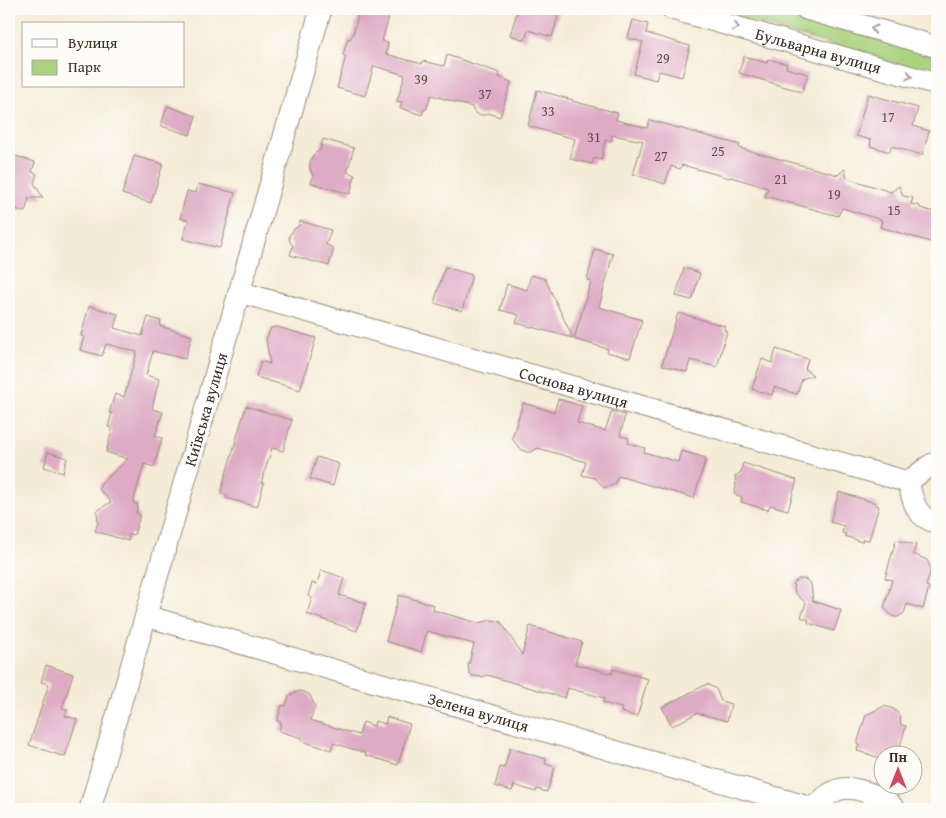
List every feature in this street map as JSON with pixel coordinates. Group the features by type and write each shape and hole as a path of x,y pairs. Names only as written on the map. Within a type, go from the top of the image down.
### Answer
{"street":[{"name":"Київська вулиця","path":"90,809 321,9"},
{"name":"Бульварна вулиця","path":"672,9 937,84"},
{"path":"806,9 937,47"},
{"name":"Соснова вулиця","path":"239,292 908,482"},
{"path":"937,462 908,482 918,513 937,523"},
{"name":"Зелена вулиця","path":"146,616 812,809 842,788 850,788 881,798 894,809"}],"green space":[{"path":"707,9 771,9 937,56 937,75"}],"building":[{"path":"360,9 391,9 382,41 388,43 386,54 422,64 423,61 444,66 447,55 500,73 499,77 511,82 500,117 488,113 479,115 474,112 472,107 431,95 426,110 424,109 422,115 400,108 402,102 397,101 405,75 374,66 365,96 337,88 346,56 343,55 348,38 350,39 353,34"},
{"path":"518,9 560,9 552,37 528,30 525,40 510,35"},
{"path":"633,20 648,24 646,33 690,46 682,77 659,71 656,80 634,74 643,42 628,38"},
{"path":"744,56 767,63 768,59 787,64 786,68 808,74 802,92 739,73"},
{"path":"537,90 618,113 616,120 647,128 650,120 740,145 739,148 838,175 845,169 847,178 891,192 899,186 903,196 913,198 911,204 937,213 937,244 880,227 882,220 842,208 838,216 765,196 768,188 682,165 680,169 671,166 665,184 633,174 643,141 612,135 611,141 605,140 601,160 594,158 592,164 570,159 575,139 528,126"},
{"path":"868,94 918,108 913,126 929,131 922,155 891,146 890,152 870,146 871,140 856,136"},
{"path":"167,106 196,116 190,135 161,126"},
{"path":"323,139 354,148 347,172 355,175 350,194 311,183 313,175 310,169 310,161 314,154 320,150"},
{"path":"9,154 35,162 32,172 37,174 34,183 43,198 29,198 25,212 9,207"},
{"path":"134,156 163,164 151,203 122,194"},
{"path":"198,184 235,193 220,248 183,239 188,220 180,218 187,191 196,193"},
{"path":"300,221 331,230 326,245 334,248 329,266 290,255 293,246 289,236 299,226"},
{"path":"595,249 613,254 599,307 642,320 630,358 607,352 608,349 574,339 591,281 587,280"},
{"path":"445,267 472,275 462,311 434,303"},
{"path":"684,268 700,273 692,300 676,296"},
{"path":"531,275 545,279 573,338 516,323 519,315 500,310 507,284 527,290"},
{"path":"89,306 118,314 114,328 142,336 148,317 161,321 160,326 192,336 185,359 153,351 146,375 159,379 152,409 163,412 155,436 162,438 154,467 144,464 133,503 138,504 136,513 140,515 134,535 130,534 128,541 95,531 98,523 97,511 111,502 99,489 101,483 128,459 106,452 112,431 112,428 108,427 112,413 109,413 115,394 124,397 137,352 106,344 102,356 80,350 84,337 81,336"},
{"path":"678,313 725,326 724,330 727,331 717,367 690,360 687,372 662,365"},
{"path":"277,327 316,338 300,390 256,377 261,361 270,364 266,339 271,328"},
{"path":"776,349 808,359 805,369 813,375 802,379 797,394 774,387 772,395 752,389 762,359 772,363"},
{"path":"558,399 582,406 577,423 605,431 612,411 625,415 620,436 629,438 628,443 645,448 644,452 678,462 681,451 706,458 694,498 618,476 615,484 604,488 595,478 582,475 586,462 538,448 531,452 526,452 519,448 512,438 523,403 554,412"},
{"path":"246,406 292,420 283,451 272,448 261,483 264,483 257,507 226,498 227,495 221,493"},
{"path":"48,452 67,458 63,473 44,467"},
{"path":"317,457 339,464 333,486 310,479"},
{"path":"743,463 797,480 788,510 770,505 768,510 741,502 742,497 734,494 736,487 735,476 741,472"},
{"path":"839,492 876,503 879,506 869,540 863,539 862,542 845,536 846,534 842,533 844,526 830,522"},
{"path":"896,540 916,545 913,554 927,560 931,569 926,586 929,587 923,609 907,604 904,613 898,617 893,617 884,608 892,580 885,578"},
{"path":"321,570 344,578 339,595 366,603 357,631 307,614 312,598 308,596 312,583 317,584"},
{"path":"798,579 805,579 811,584 813,601 841,610 834,631 808,623 809,620 801,617 806,603 795,593 793,584"},
{"path":"399,595 434,605 433,610 478,623 492,620 501,622 522,655 530,626 582,642 575,664 613,674 612,669 648,679 637,717 621,712 622,708 603,703 604,698 568,688 565,698 487,675 483,677 474,676 470,674 468,667 474,644 427,631 421,652 386,641"},
{"path":"46,665 73,674 62,708 67,710 65,716 77,719 65,757 29,745 49,684 41,682"},
{"path":"707,684 716,689 721,701 731,704 727,721 697,713 672,726 662,707"},
{"path":"299,691 310,695 315,707 310,720 359,735 363,722 374,726 375,721 385,724 387,717 410,724 398,765 333,743 331,750 301,741 302,738 279,731 281,722 277,721 282,705 286,706 289,696"},
{"path":"884,706 894,709 900,716 901,725 906,726 900,746 874,746 874,756 857,751 859,744 857,744 866,715"},
{"path":"510,748 546,759 545,764 555,767 547,792 537,789 536,792 514,785 512,791 495,786 500,767 504,768"}]}
